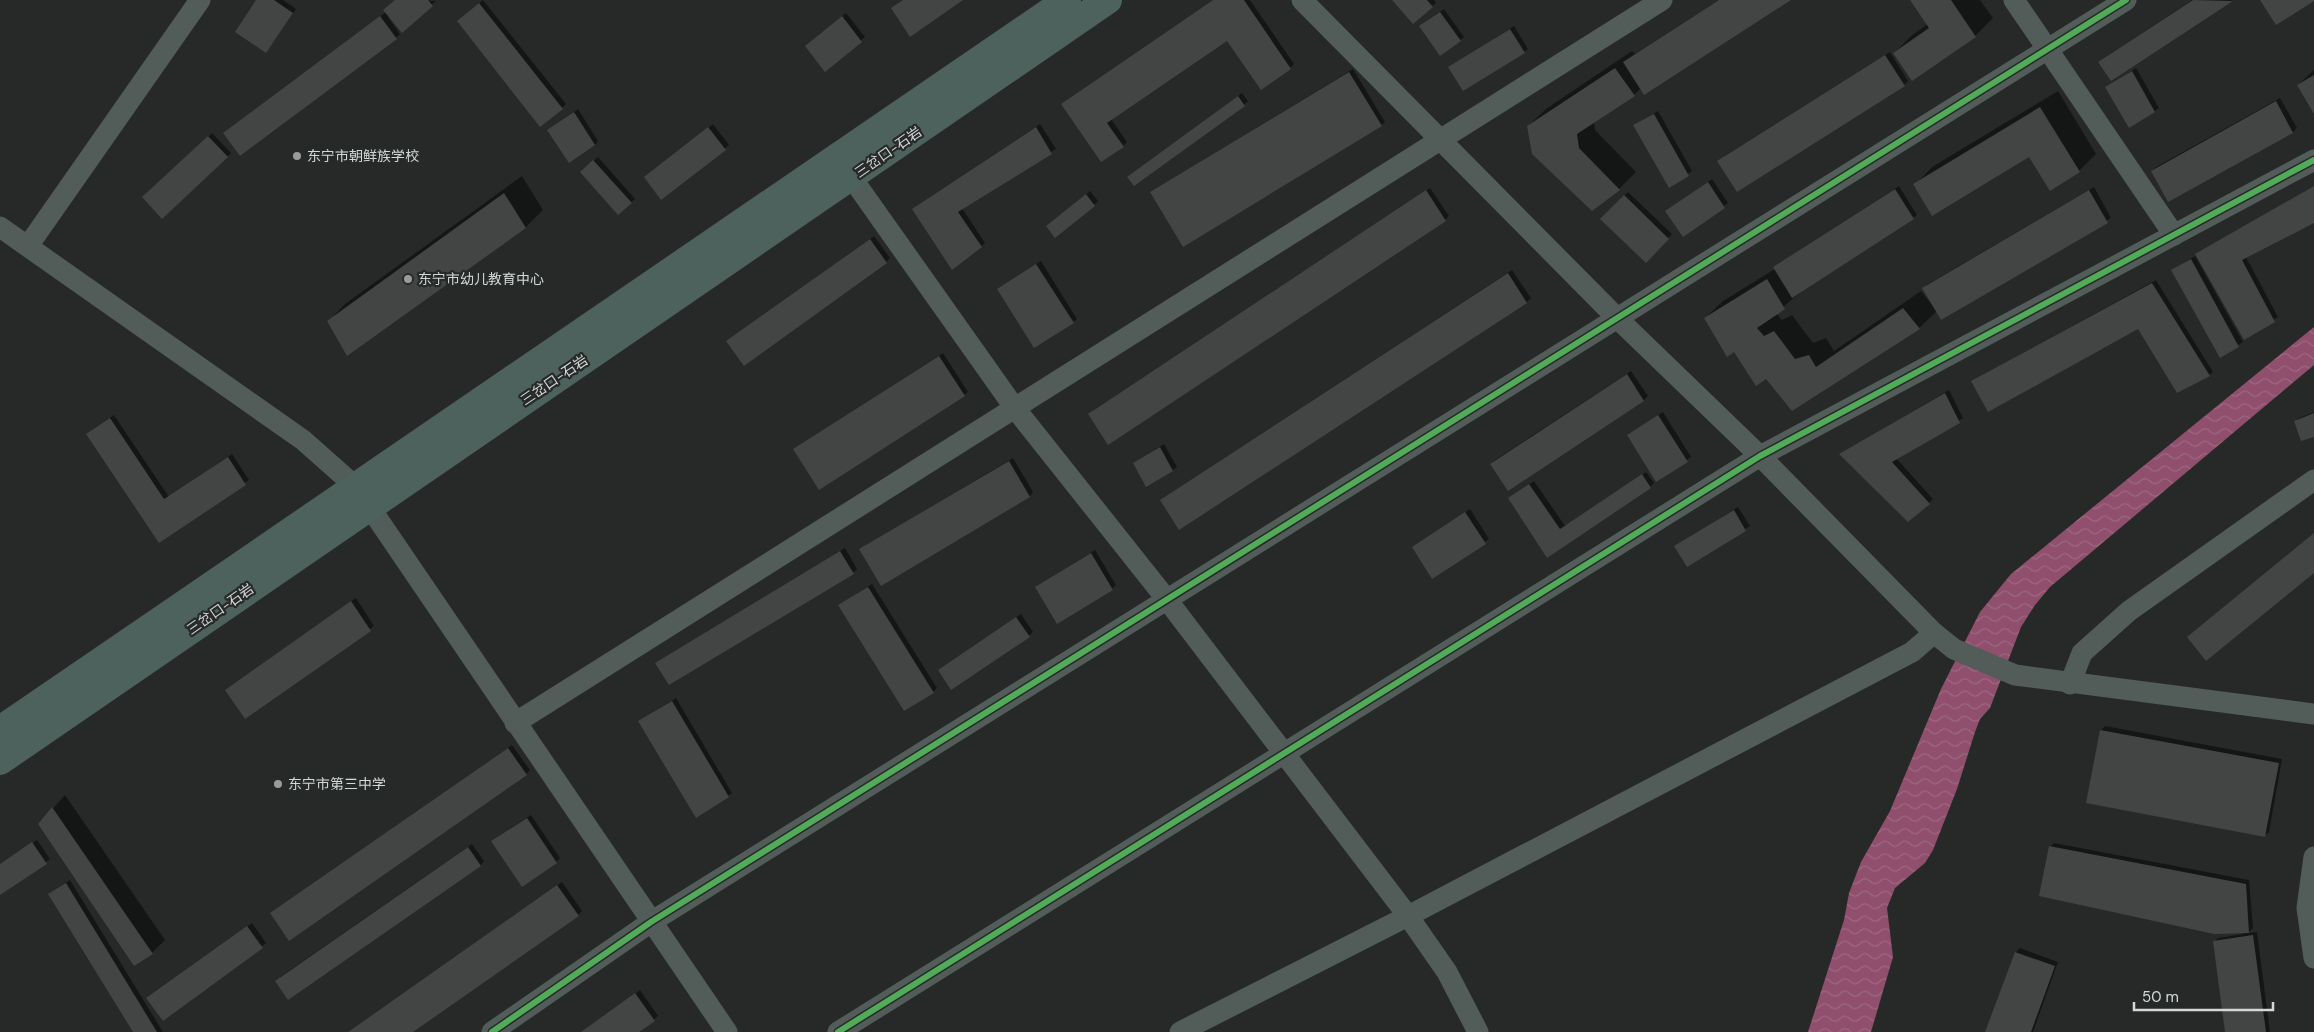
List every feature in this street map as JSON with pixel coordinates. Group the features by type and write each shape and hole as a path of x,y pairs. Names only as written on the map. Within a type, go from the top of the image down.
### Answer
{"highway":[{"name":"三岔口-石岩","path":"845,167 1067,0"},
{"name":"三岔口-石岩","path":"0,730 362,497 845,167 1108,0"},
{"name":"三岔口-石岩","path":"0,760 362,497"}],"street":[{"path":"28,246 200,0"},
{"path":"1302,0 1438,140 1618,319 1760,456 1934,633 1954,649 2015,675 2070,684 2314,714"},
{"path":"515,723 1662,0"},
{"path":"2014,0 2174,235"},
{"path":"492,1032 651,922 2126,0"},
{"path":"838,1032 1760,456 2314,160"},
{"path":"845,167 1014,407 1168,600 1408,916 1446,972 1478,1032"},
{"path":"0,227 303,440 362,497 727,1032"},
{"path":"2070,684 2082,653 2129,611 2314,480"},
{"path":"1180,1032 1408,916 1912,652 1934,633"},
{"path":"2314,857 2306,908 2314,958"}],"water":[{"path":"2314,327 2314,365 2050,587 2035,605 2021,627 1990,708 1980,719 1957,789 1933,850 1925,863 1895,888 1887,908 1893,957 1871,1032 1808,1032 1844,920 1849,893 1861,862 1890,811 1941,689 1980,612 2011,574"}],"building":[{"path":"256,0 274,0 293,13 266,53 235,32"},
{"path":"395,0 428,0 433,6 402,33 383,10"},
{"path":"903,0 963,0 910,37 891,8"},
{"path":"1213,0 1244,0 1291,69 1261,90 1227,41 1107,123 1124,147 1101,162 1061,104"},
{"path":"1392,0 1427,0 1433,7 1413,24"},
{"path":"1719,0 1791,0 1644,95 1623,62"},
{"path":"1910,0 1951,0 1976,37 1912,81 1893,53 1929,28"},
{"path":"2193,0 2233,1 2111,81 2098,62"},
{"path":"2260,0 2314,0 2314,1 2276,25"},
{"path":"479,3 563,109 540,127 457,21"},
{"path":"1440,12 1461,41 1440,56 1419,26"},
{"path":"380,16 397,39 240,156 223,133"},
{"path":"842,16 862,42 825,72 805,46"},
{"path":"1510,29 1525,53 1463,91 1448,67"},
{"path":"1885,55 1905,86 1737,192 1717,161"},
{"path":"1615,68 1635,96 1577,134 1579,148 1620,190 1592,211 1532,154 1527,126"},
{"path":"2132,71 2155,112 2129,128 2105,87"},
{"path":"1349,72 1382,126 1183,247 1150,192"},
{"path":"2314,75 2314,114 2297,85"},
{"path":"1238,96 1245,106 1134,186 1127,177"},
{"path":"2276,101 2293,133 2168,202 2151,171"},
{"path":"2040,107 2080,172 2050,191 2029,157 1932,216 1913,184"},
{"path":"574,112 595,145 569,163 547,130"},
{"path":"1654,114 1689,176 1669,188 1633,125"},
{"path":"708,127 726,150 661,200 644,177"},
{"path":"1036,127 1052,154 958,212 982,247 952,270 912,209"},
{"path":"208,136 228,157 162,219 142,197"},
{"path":"593,160 632,203 618,215 580,172"},
{"path":"1708,182 1725,208 1683,237 1665,211"},
{"path":"2314,186 2314,223 2242,260 2275,322 2244,340 2195,254"},
{"path":"1895,189 1914,219 1792,298 1773,267"},
{"path":"1426,190 1446,221 1108,445 1088,414"},
{"path":"2089,190 2108,223 1941,320 1922,288"},
{"path":"504,193 526,228 347,356 327,321"},
{"path":"1086,194 1095,206 1055,238 1046,226"},
{"path":"1624,195 1669,239 1646,263 1600,219"},
{"path":"870,239 887,263 744,366 726,341"},
{"path":"2191,259 2239,347 2220,358 2171,270"},
{"path":"1036,264 1074,323 1034,348 997,289"},
{"path":"1508,273 1527,303 1179,530 1160,500"},
{"path":"1767,279 1785,309 1757,328 1764,336 1774,331 1795,359 1809,355 1816,367 1903,308 1920,329 1792,411 1766,379 1756,386 1734,352 1727,357 1704,318"},
{"path":"2152,283 2210,376 2177,393 2138,329 1988,412 1971,381"},
{"path":"939,356 965,396 819,490 793,449"},
{"path":"1627,374 1644,401 1508,491 1490,464"},
{"path":"1945,393 1960,423 1892,462 1930,504 1908,522 1839,454"},
{"path":"2314,413 2314,437 2301,441 2294,421"},
{"path":"1658,415 1688,462 1656,482 1627,435"},
{"path":"110,418 164,499 228,457 246,485 159,543 86,434"},
{"path":"1160,447 1173,471 1146,487 1133,463"},
{"path":"1009,461 1030,497 881,586 859,549"},
{"path":"1642,474 1651,488 1547,558 1508,498 1529,484 1560,529"},
{"path":"1734,510 1746,531 1687,567 1674,546"},
{"path":"1465,512 1486,544 1432,579 1412,547"},
{"path":"2314,533 2314,573 2206,661 2187,637"},
{"path":"840,551 854,574 669,685 655,663"},
{"path":"1091,553 1113,590 1057,624 1035,587"},
{"path":"868,587 934,693 904,711 838,605"},
{"path":"351,601 371,631 245,719 225,690"},
{"path":"1016,617 1030,637 951,690 938,670"},
{"path":"672,701 729,797 696,818 638,721"},
{"path":"2100,730 2279,763 2265,837 2086,803"},
{"path":"508,748 527,775 289,941 270,913"},
{"path":"52,807 153,954 134,966 38,824"},
{"path":"527,818 557,863 522,887 491,841"},
{"path":"32,842 47,864 0,895 0,864"},
{"path":"2049,846 2246,884 2249,933 2214,934 2039,896"},
{"path":"468,847 481,866 288,1000 275,981"},
{"path":"66,883 157,1032 133,1032 48,894"},
{"path":"557,885 579,916 413,1032 348,1032"},
{"path":"247,926 263,948 163,1021 146,998"},
{"path":"2253,935 2266,1032 2225,1032 2213,941"},
{"path":"2015,952 2055,966 2031,1032 1985,1032"},
{"path":"635,993 655,1021 639,1032 581,1032"}],"cycle path":[{"path":"492,1032 651,922 2126,0"},
{"path":"838,1032 1760,456 2314,160"}],"place":[{"name":"东宁市朝鲜族学校","path":"297,156"},
{"name":"东宁市幼儿教育中心","path":"408,279"},
{"name":"东宁市第三中学","path":"278,784"}]}
